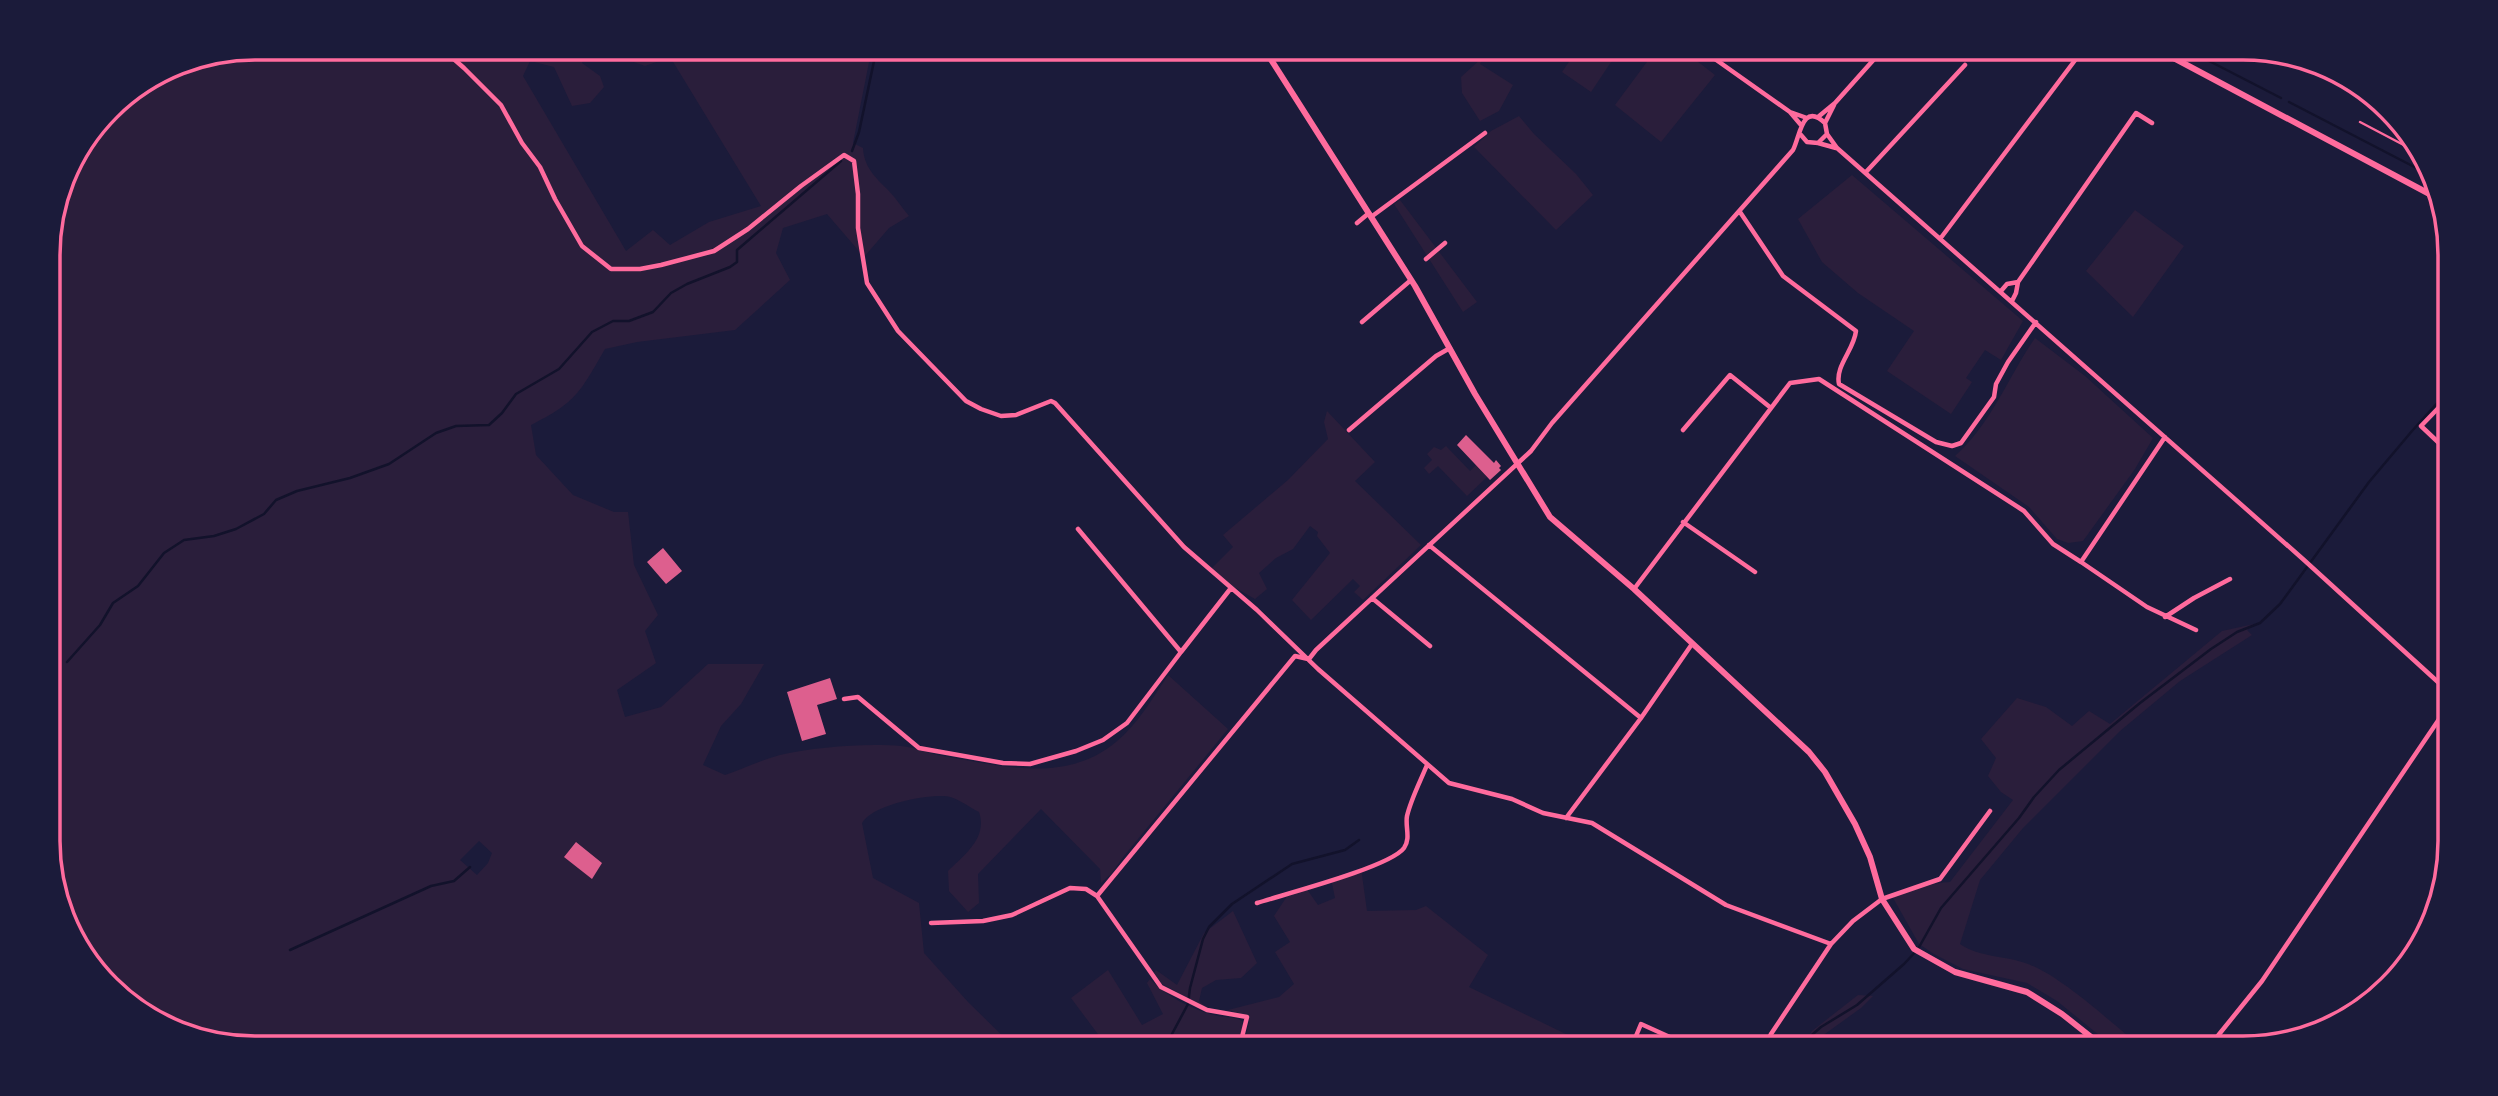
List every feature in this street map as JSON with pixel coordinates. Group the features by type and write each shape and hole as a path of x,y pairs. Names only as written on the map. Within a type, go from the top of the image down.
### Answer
{"street":[{"path":"455,60 501,105 522,143 540,167 555,200 582,246 611,269 640,269 714,251 748,229 844,155 854,161 858,228 867,283 898,331 966,401 1001,416 1016,415 1051,401 1055,403 1184,547 1449,783 1512,799 1543,813 1592,824 1726,905 1830,944"},
{"path":"1271,60 1411,280 1475,394 1550,517 1634,589 1787,729 1825,772 1870,857 1882,898 1910,945 1922,956 1955,972 2027,992 2090,1036"},
{"path":"1309,659 1518,465 1793,150 1801,135 1801,125 1790,112 1716,60"},
{"path":"1790,112 1807,118 1818,117 1835,103 1873,60"},
{"path":"1940,239 2075,60"},
{"path":"2177,60 2428,193"},
{"path":"1866,172 1965,65"},
{"path":"1835,103 1825,122 1827,134 1837,148 2314,568 2438,682"},
{"path":"2012,301 2018,282 2136,113 2152,123"},
{"path":"1818,117 1825,122"},
{"path":"1801,125 1807,118"},
{"path":"1357,223 1485,133"},
{"path":"1818,143 1827,134"},
{"path":"1801,135 1807,142"},
{"path":"1793,150 1807,142 1837,148"},
{"path":"1740,212 1783,276 1856,331 1855,343 1838,375 1839,384 1936,442 1952,446 1961,443 1994,397 1996,384 2008,362 2036,322"},
{"path":"1426,259 1445,243"},
{"path":"1362,322 1411,280"},
{"path":"2001,291 2007,284 2018,282"},
{"path":"1349,430 1436,356 1451,348"},
{"path":"1683,430 1730,376 1771,408"},
{"path":"1634,589 1790,383 1819,379 2024,511 2053,544 2165,617 2196,630"},
{"path":"2438,408 2421,426 2438,441"},
{"path":"2081,562 2165,437"},
{"path":"1683,522 1755,572"},
{"path":"1078,529 1181,652"},
{"path":"1429,545 1641,718"},
{"path":"2165,617 2230,579"},
{"path":"844,699 858,697 919,748 1003,763 1030,764 1076,751 1103,740 1127,723 1231,588"},
{"path":"1372,598 1430,646"},
{"path":"1565,818 1641,718 1693,642"},
{"path":"1097,896 1295,656 1309,659"},
{"path":"2218,1036 2262,981 2438,721"},
{"path":"1257,903 1356,873 1394,856 1404,848 1407,838 1406,818 1427,765"},
{"path":"1770,1036 1830,944 1882,898 1940,879 1990,811"},
{"path":"931,923 983,922 1012,915 1070,888 1086,889 1097,896 1161,987 1207,1010 1247,1017 1242,1036"},
{"path":"1636,1036 1641,1024 1668,1036"}],"lane":[{"path":"2360,122 2404,145"}],"shaded area":[{"path":"242,60 583,60 582,63 600,76 604,87 590,103 572,106 554,67 530,61 523,76 626,251 653,230 670,245 709,222 761,206 672,60 869,60 853,143 863,148 871,171 909,216 889,228 864,257 827,214 783,228 776,253 790,280 735,330 637,342 605,349 576,394 558,409 531,425 536,455 573,495 614,512 628,512 634,565 658,615 645,631 656,663 617,690 625,717 661,707 708,664 764,664 741,704 721,726 703,765 725,775 780,755 856,745 906,747 1010,767 1055,768 1097,755 1116,742 1131,728 1168,675 1228,729 1101,883 1100,869 1041,809 978,874 979,903 968,912 949,891 948,871 977,838 981,821 979,812 953,798 935,796 887,806 862,823 873,878 919,903 924,953 1003,1036 242,1036 217,1033 180,1022 136,996 117,979 100,960 74,916 61,867 60,242 66,204 74,180 92,146 126,108 146,92 180,74 217,63","holes":["479,841 492,853 488,863 477,875 460,860"]},
{"path":"628,60 662,60 645,66"},
{"path":"1482,60 1480,64 1513,85 1499,111 1480,121 1462,93 1461,77"},
{"path":"1570,60 1612,60 1591,92 1562,72"},
{"path":"1648,60 1696,60 1715,75 1661,142 1615,105"},
{"path":"1519,116 1593,195 1556,230 1474,147 1491,131"},
{"path":"1852,175 2023,321 2001,360 1985,350 1966,378 1972,382 1951,414 1887,371 1914,331 1858,293 1822,262 1798,219"},
{"path":"1400,200 1477,302 1463,312 1394,204"},
{"path":"2135,210 2184,246 2133,317 2086,271"},
{"path":"2035,338 2085,376 2153,438 2135,469 2083,541 2068,543 2057,539 2029,507 1955,456 1979,429"},
{"path":"1327,411 1375,462 1355,481 1421,545 1363,600 1354,592 1360,586 1353,579 1311,620 1292,600 1330,553 1317,536 1318,532 1310,526 1293,549 1276,558 1259,573 1267,589 1255,599 1211,569 1233,547 1223,535 1288,480 1328,439 1324,422"},
{"path":"1446,446 1470,471 1476,465 1487,477 1467,496 1438,466 1429,474 1424,468 1432,460 1427,454 1434,447 1441,450"},
{"path":"2254,624 2247,630 2252,635 2180,681 2120,731 2023,828 1980,880 1960,944 1976,952 2019,961 2042,970 2072,990 2128,1036 2100,1036 2057,1001 2027,983 1963,969 1919,944 1892,896 1928,885 1950,882 2013,800 2001,792 1988,776 1996,758 1981,739 2017,698 2046,707 2072,726 2089,711 2110,724 2222,631"},
{"path":"1361,868 1367,911 1416,910 1426,906 1488,955 1469,987 1570,1036 1246,1036 1249,1016 1228,1010 1279,997 1294,984 1275,952 1290,942 1274,916 1290,892 1306,888 1318,905 1335,898 1332,883"},
{"path":"1233,911 1257,963 1241,978 1216,980 1202,988 1199,1001 1207,1008 1162,984 1154,973 1156,970 1177,985 1204,933"},
{"path":"1108,970 1142,1025 1163,1014 1147,983 1150,979 1171,996 1188,1005 1214,1015 1236,1018 1242,1021 1243,1026 1240,1036 1099,1036 1071,998"},
{"path":"1858,995 1873,996 1822,1036 1809,1036"}],"building":[{"path":"1466,435 1494,463 1496,460 1501,466 1501,470 1490,480 1457,445"},
{"path":"663,548 682,571 666,584 647,562"},
{"path":"830,678 837,699 817,705 826,734 802,741 787,692"},
{"path":"576,842 602,863 592,879 564,857"}],"waterway":[{"path":"852,151 859,132 874,60"},
{"path":"2207,60 2281,98"},
{"path":"2289,102 2418,169"},
{"path":"67,662 100,625 113,603 138,586 164,553 184,540 214,536 236,529 264,514 276,500 297,491 350,478 389,464 436,433 456,426 489,425 516,394 559,369 592,332 613,321 629,321 653,312 671,293 737,262 737,250 841,161"},
{"path":"1811,1036 1857,1005 1904,964 1918,949 1941,908 2059,770 2211,649 2237,632 2260,623 2280,604 2369,482 2438,402"},
{"path":"1171,1036 1188,1004 1203,939 1209,927 1232,904 1292,864 1345,850 1359,840"},
{"path":"290,950 431,886 454,881 470,867"}]}
